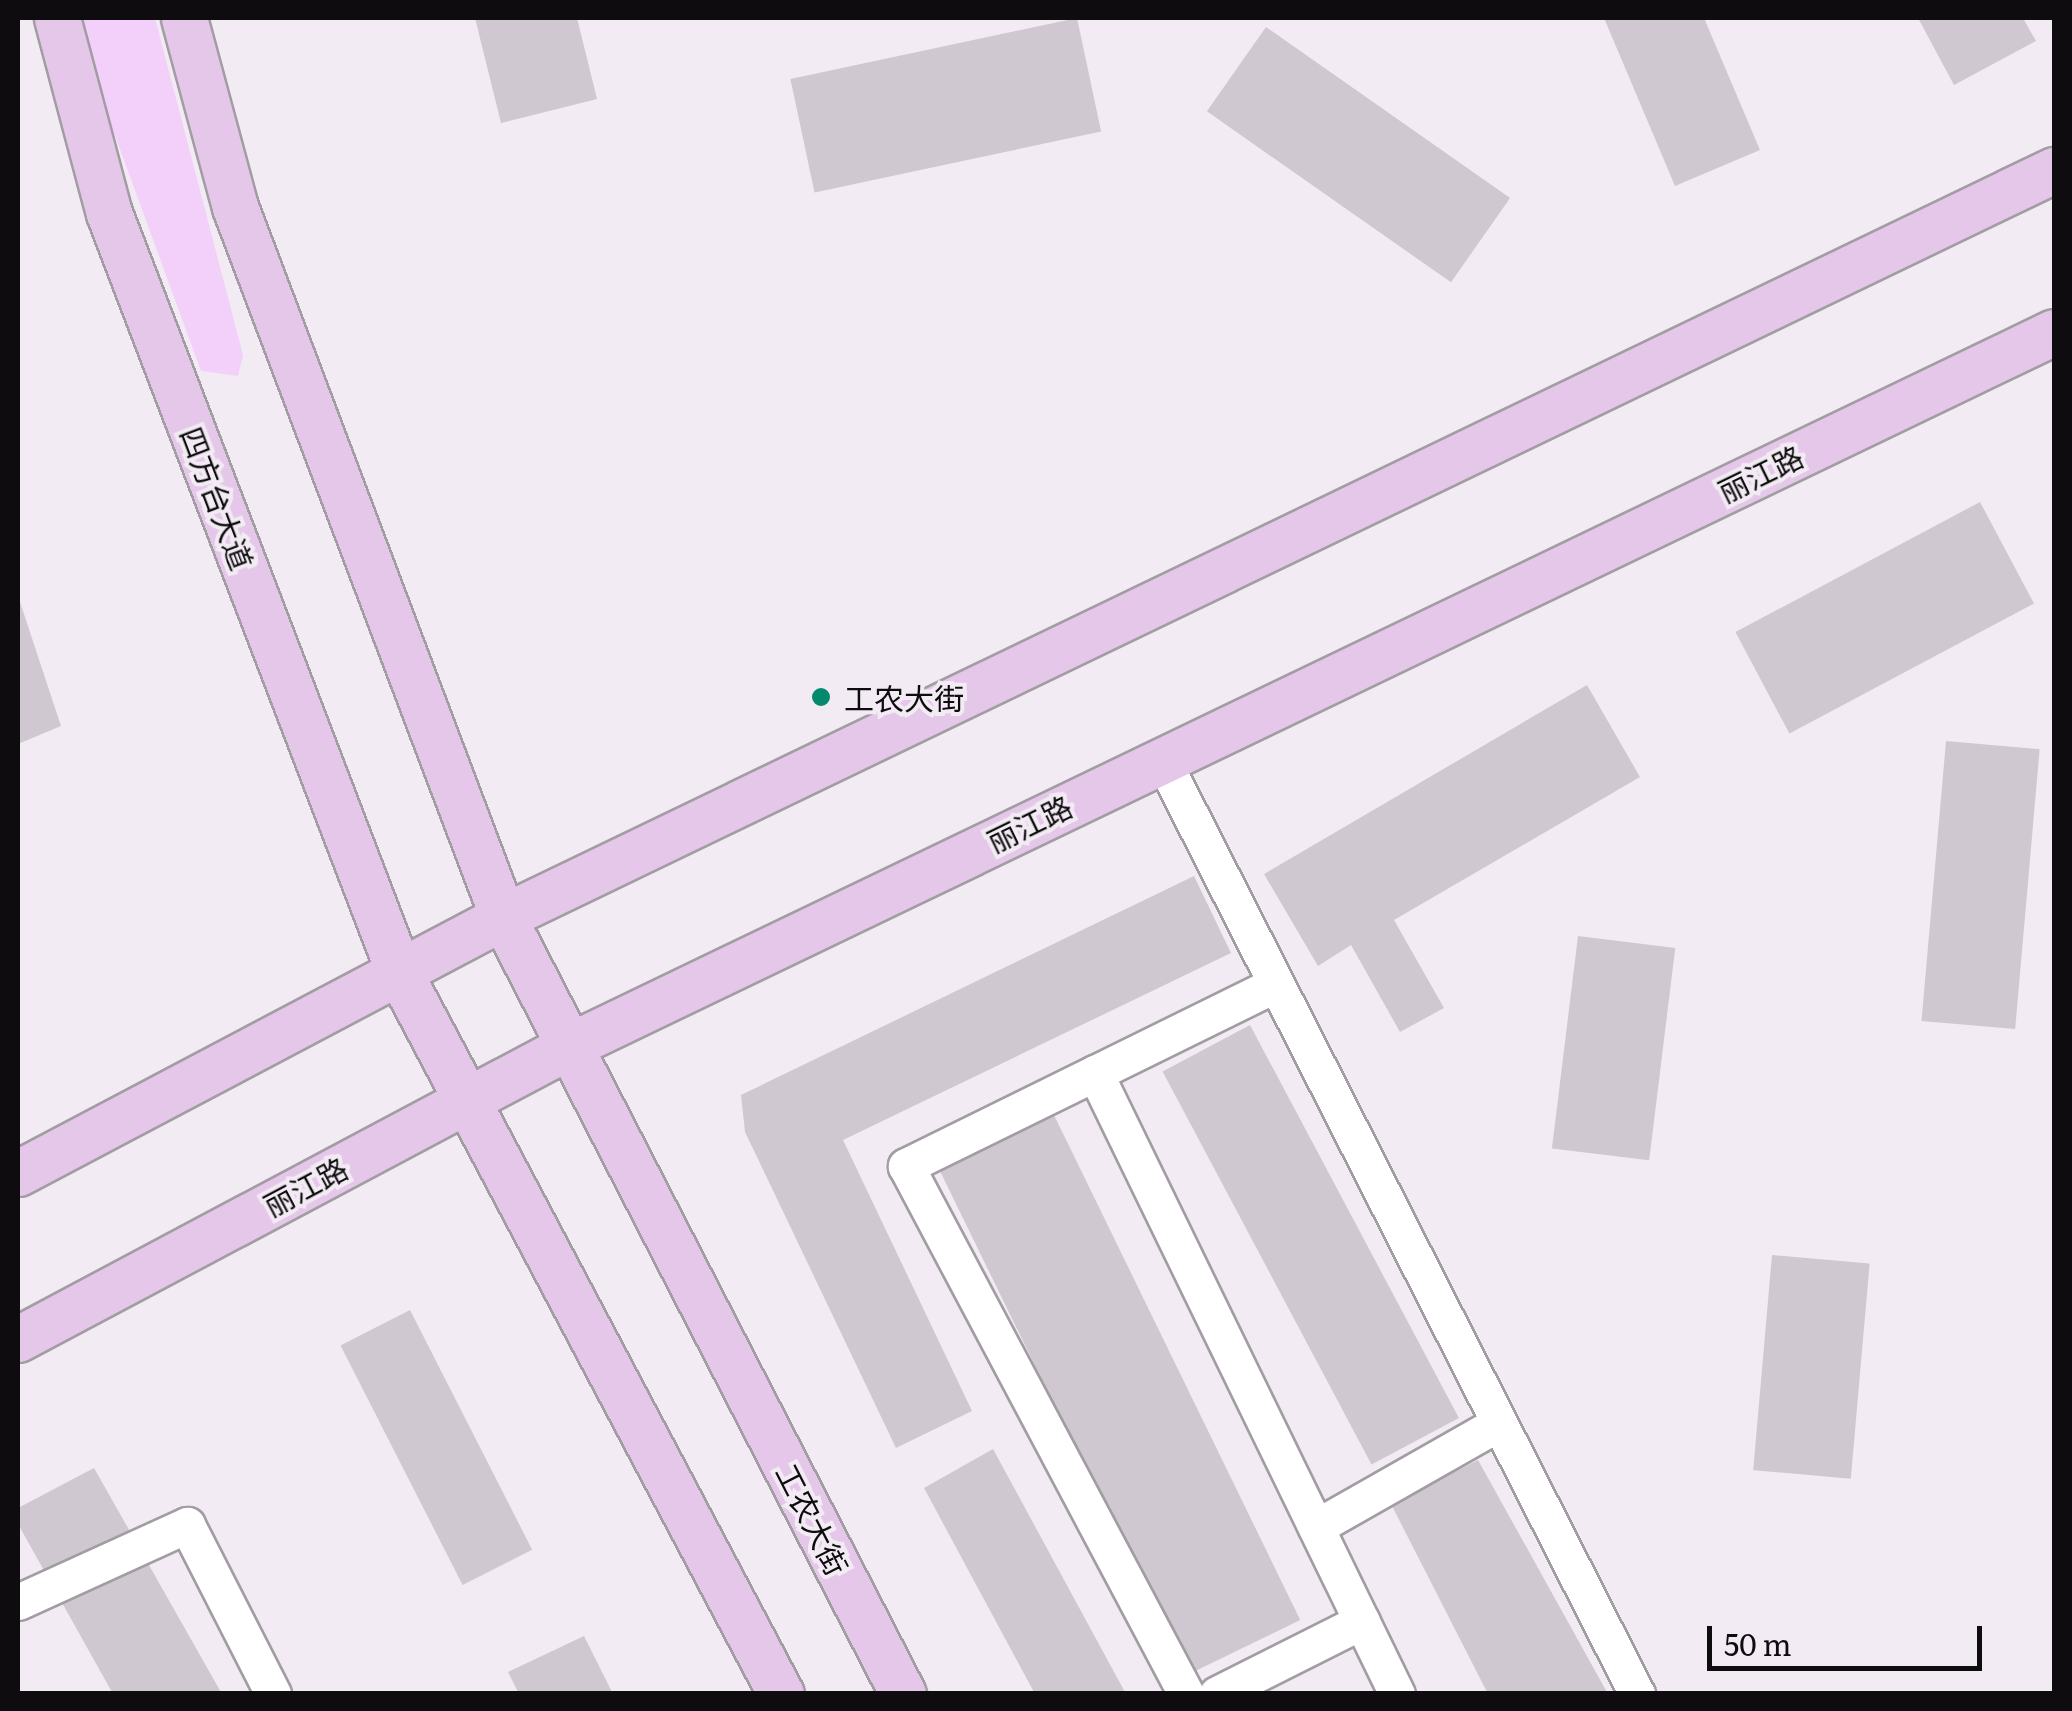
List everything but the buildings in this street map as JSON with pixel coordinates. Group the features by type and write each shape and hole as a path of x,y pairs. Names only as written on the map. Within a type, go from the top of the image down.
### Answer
{"main road":[{"name":"四方台大道","path":"57,18 109,213 400,972"},
{"path":"184,18 235,206 503,917"},
{"path":"18,1173 503,917 2054,170"},
{"name":"丽江路","path":"18,1339 569,1046 2054,332"},
{"name":"工农大街","path":"503,917 903,1694"},
{"path":"400,972 781,1694"}],"street":[{"path":"1162,758 1637,1694"},
{"path":"1186,1694 906,1166 1276,984"},
{"path":"1095,1072 1397,1694"},
{"path":"1316,1527 1500,1423"},
{"path":"18,1602 187,1524 273,1694"},
{"path":"1217,1694 1362,1622"}],"shaded area":[{"path":"79,18 155,18 243,355 238,376 201,371 90,67"}],"place":[{"name":"工农大街","path":"821,697"}]}
